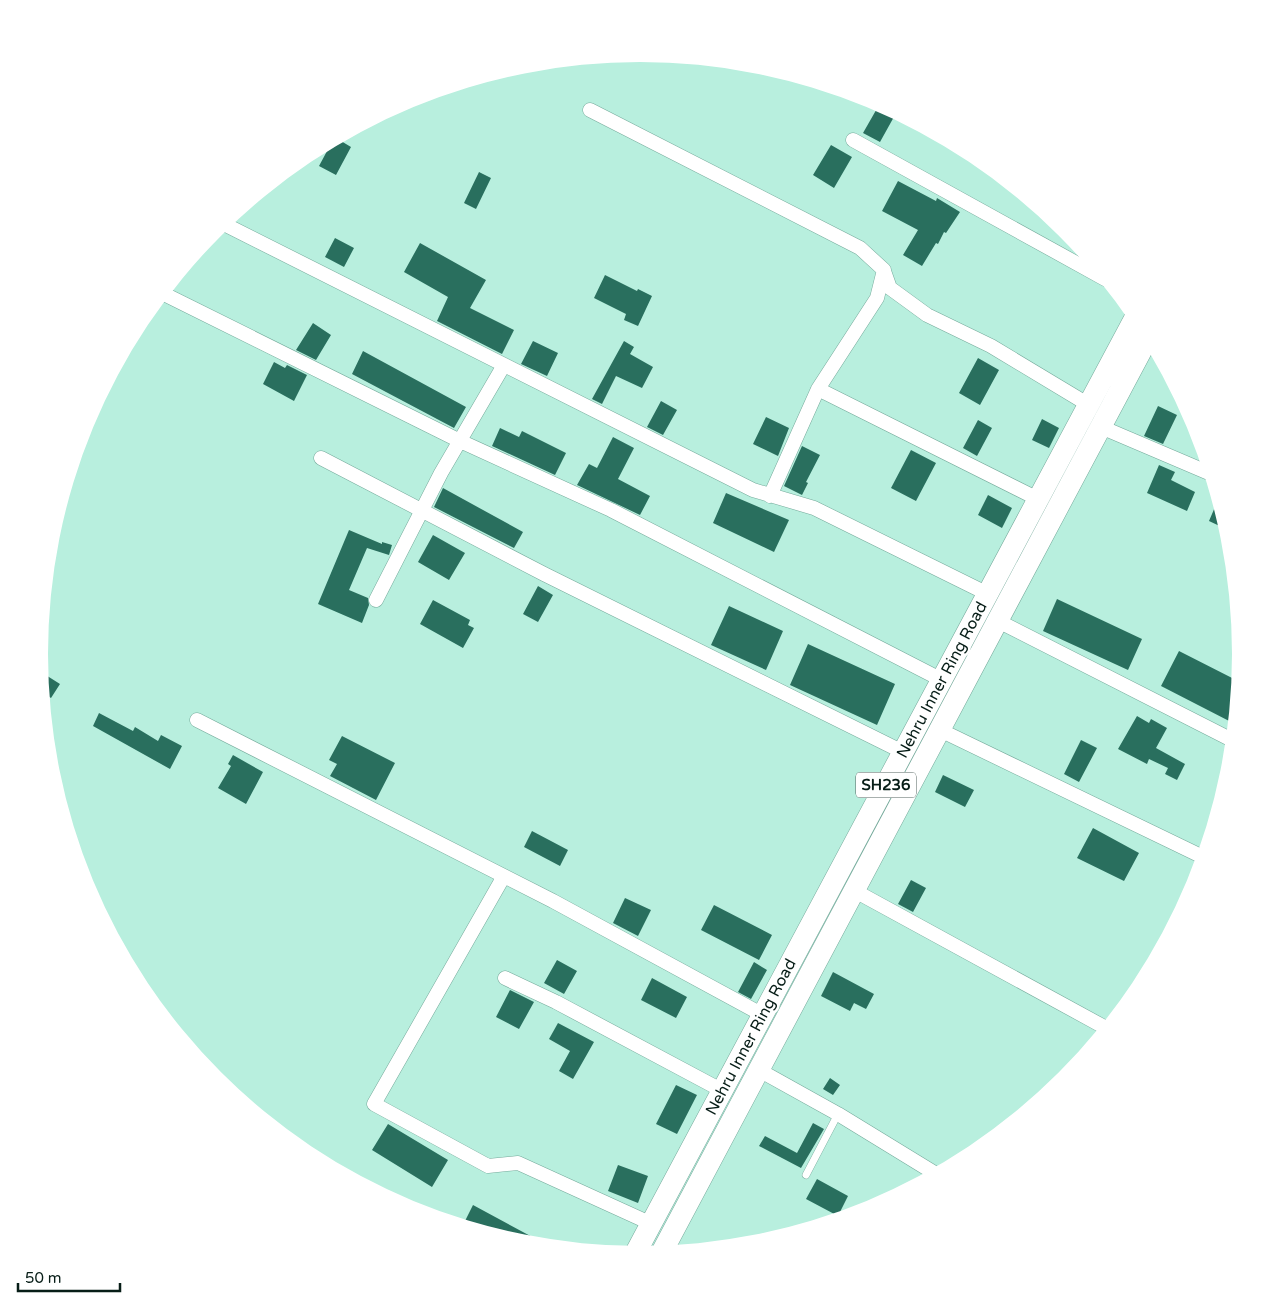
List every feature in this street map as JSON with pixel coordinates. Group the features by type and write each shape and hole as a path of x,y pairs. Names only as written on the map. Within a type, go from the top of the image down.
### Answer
{"main road":[{"name":"Nehru Inner Ring Road","path":"640,1246 1132,324"},
{"name":"SH236","path":"666,1245 1101,427 1145,347"}],"street":[{"path":"590,110 860,248 884,270 890,288 927,315 991,346 1089,404"},
{"path":"853,140 1089,269"},
{"path":"230,227 753,490 814,508 988,594"},
{"path":"770,496 818,389 877,298 884,270"},
{"path":"168,296 460,441 611,510 942,680"},
{"path":"376,600 441,473 504,365"},
{"path":"818,389 1038,499"},
{"path":"1101,427 1202,470"},
{"path":"321,458 903,752"},
{"path":"998,621 1225,737"},
{"path":"196,720 504,876 763,1014"},
{"path":"940,730 1196,855"},
{"path":"504,876 374,1104 488,1166 518,1163 652,1224"},
{"path":"855,891 1100,1025"},
{"path":"505,978 556,1002 723,1090"},
{"path":"759,1070 838,1114 929,1170"}],"lane":[{"path":"806,1175 838,1114"}],"building":[{"path":"875,111 893,119 880,142 863,133"},
{"path":"343,142 351,147 336,175 319,166 326,152"},
{"path":"831,145 852,157 834,188 813,175"},
{"path":"479,172 491,178 476,209 464,203"},
{"path":"898,181 936,201 937,198 960,212 946,233 944,232 938,244 936,243 922,266 903,255 918,230 882,211"},
{"path":"335,238 354,248 344,267 325,257"},
{"path":"420,243 486,280 470,308 514,330 502,354 437,321 448,297 404,272"},
{"path":"605,275 637,291 638,289 652,296 638,326 624,320 626,314 594,298"},
{"path":"313,323 331,335 316,360 296,350"},
{"path":"533,341 558,353 547,376 521,364"},
{"path":"624,341 634,347 630,354 653,367 642,388 616,376 602,404 592,399"},
{"path":"363,351 466,407 454,428 352,374"},
{"path":"978,358 999,370 980,405 959,393"},
{"path":"274,362 285,368 287,365 307,375 294,401 263,384"},
{"path":"661,401 677,410 663,435 647,427"},
{"path":"1158,406 1177,415 1163,444 1144,436"},
{"path":"766,417 789,428 778,456 753,444"},
{"path":"1042,419 1059,428 1049,448 1032,440"},
{"path":"978,420 992,428 977,456 963,448"},
{"path":"500,428 519,437 522,431 566,453 555,475 492,446"},
{"path":"613,437 634,448 618,479 650,496 640,515 577,485 589,464 597,468"},
{"path":"802,446 820,455 806,482 808,483 802,495 784,486"},
{"path":"911,450 936,463 916,501 891,488"},
{"path":"1159,465 1175,472 1171,480 1195,492 1187,511 1147,493"},
{"path":"443,488 523,532 514,548 434,507"},
{"path":"726,493 789,520 774,552 713,523"},
{"path":"988,495 1012,508 1002,528 978,515"},
{"path":"1213,511 1217,525 1209,521"},
{"path":"349,530 382,544 382,542 392,545 389,555 367,548 349,590 368,598 369,605 362,623 318,604"},
{"path":"433,535 465,553 449,580 418,562"},
{"path":"538,586 553,595 538,622 523,614"},
{"path":"1057,599 1142,639 1128,670 1043,631"},
{"path":"433,600 470,620 468,625 474,628 463,648 420,624"},
{"path":"729,606 783,631 766,670 711,645"},
{"path":"808,644 895,684 877,725 790,685"},
{"path":"1179,651 1231,677 1227,720 1161,686"},
{"path":"49,677 60,684 51,698 49,697"},
{"path":"99,713 133,731 135,727 158,741 161,735 182,746 170,769 93,726"},
{"path":"1137,716 1149,723 1151,719 1167,728 1156,748 1185,764 1177,780 1165,774 1168,768 1149,759 1147,764 1118,749"},
{"path":"342,736 395,763 376,800 330,776 337,764 329,760"},
{"path":"1081,740 1097,748 1079,782 1064,774"},
{"path":"233,755 263,772 246,804 218,788 231,766 228,764"},
{"path":"943,775 974,790 965,807 935,792"},
{"path":"1093,828 1139,853 1124,881 1077,858"},
{"path":"532,831 568,850 560,866 524,847"},
{"path":"911,880 926,888 913,912 898,904"},
{"path":"625,898 651,910 638,936 613,923"},
{"path":"714,905 772,935 759,960 701,930"},
{"path":"557,960 577,971 564,994 544,983"},
{"path":"754,962 767,970 751,999 738,992"},
{"path":"833,972 874,994 866,1009 854,1003 850,1011 821,996"},
{"path":"652,978 687,997 676,1018 641,1000"},
{"path":"510,990 534,1002 519,1029 496,1017"},
{"path":"558,1023 594,1042 573,1079 559,1071 570,1051 549,1039"},
{"path":"830,1078 840,1085 833,1095 823,1089"},
{"path":"676,1085 697,1095 677,1134 656,1124"},
{"path":"813,1123 824,1129 801,1168 759,1146 765,1136 797,1153"},
{"path":"388,1124 448,1160 432,1187 372,1150"},
{"path":"618,1165 648,1176 638,1203 608,1191"},
{"path":"817,1179 848,1196 841,1211 834,1214 806,1199"},
{"path":"473,1205 531,1236 486,1226 466,1220"}]}
